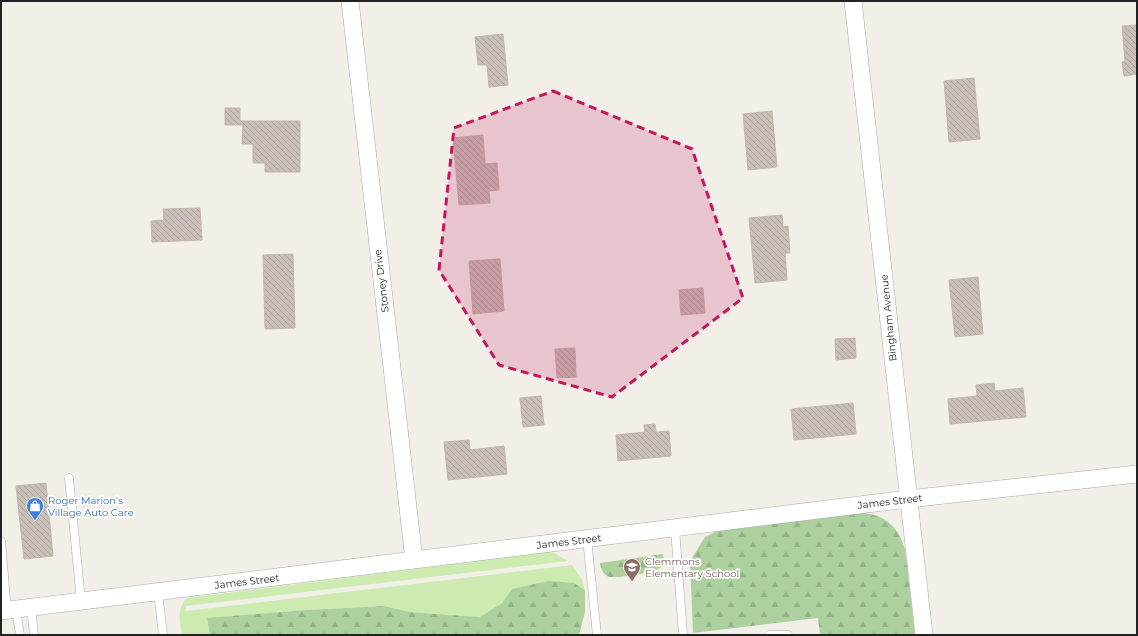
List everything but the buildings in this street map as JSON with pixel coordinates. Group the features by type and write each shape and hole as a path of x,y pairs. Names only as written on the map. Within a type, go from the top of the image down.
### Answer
{"street":[{"name":"Stoney Drive","path":"350,1 414,560"},
{"name":"Bingham Avenue","path":"853,1 924,635"},
{"name":"James Street","path":"14,610 908,499 1137,474"}],"lane":[{"path":"69,478 81,601"},
{"path":"674,528 683,635"},
{"path":"587,539 597,635"},
{"path":"1,541 20,635"},
{"path":"158,592 163,635"},
{"path":"14,610 34,635"},
{"path":"769,635 788,635"}],"highlighted area":[{"path":"553,91 692,149 743,298 612,397 499,365 439,270 454,128"}],"green space":[{"path":"864,513 885,520 895,529 902,541 905,549 915,635 820,635 818,618 693,633 690,561 705,537 721,529"},
{"path":"549,552 554,553 568,561 186,606 186,611 572,565 582,580 585,590 574,583 512,589 502,603 481,617 410,612 384,606 306,610 207,619 210,635 182,635 180,611 187,598"},
{"path":"663,554 664,565 660,568 647,573 630,576 610,577 603,572 600,563"},
{"path":"548,581 574,583 585,590 585,612 579,635 210,635 207,618 306,610 384,606 410,612 480,617 502,603 512,589"}],"place":[{"name":"Roger Marion's Village Auto Care","path":"35,521"},
{"name":"Clemmons Elementary School","path":"632,582"}]}
